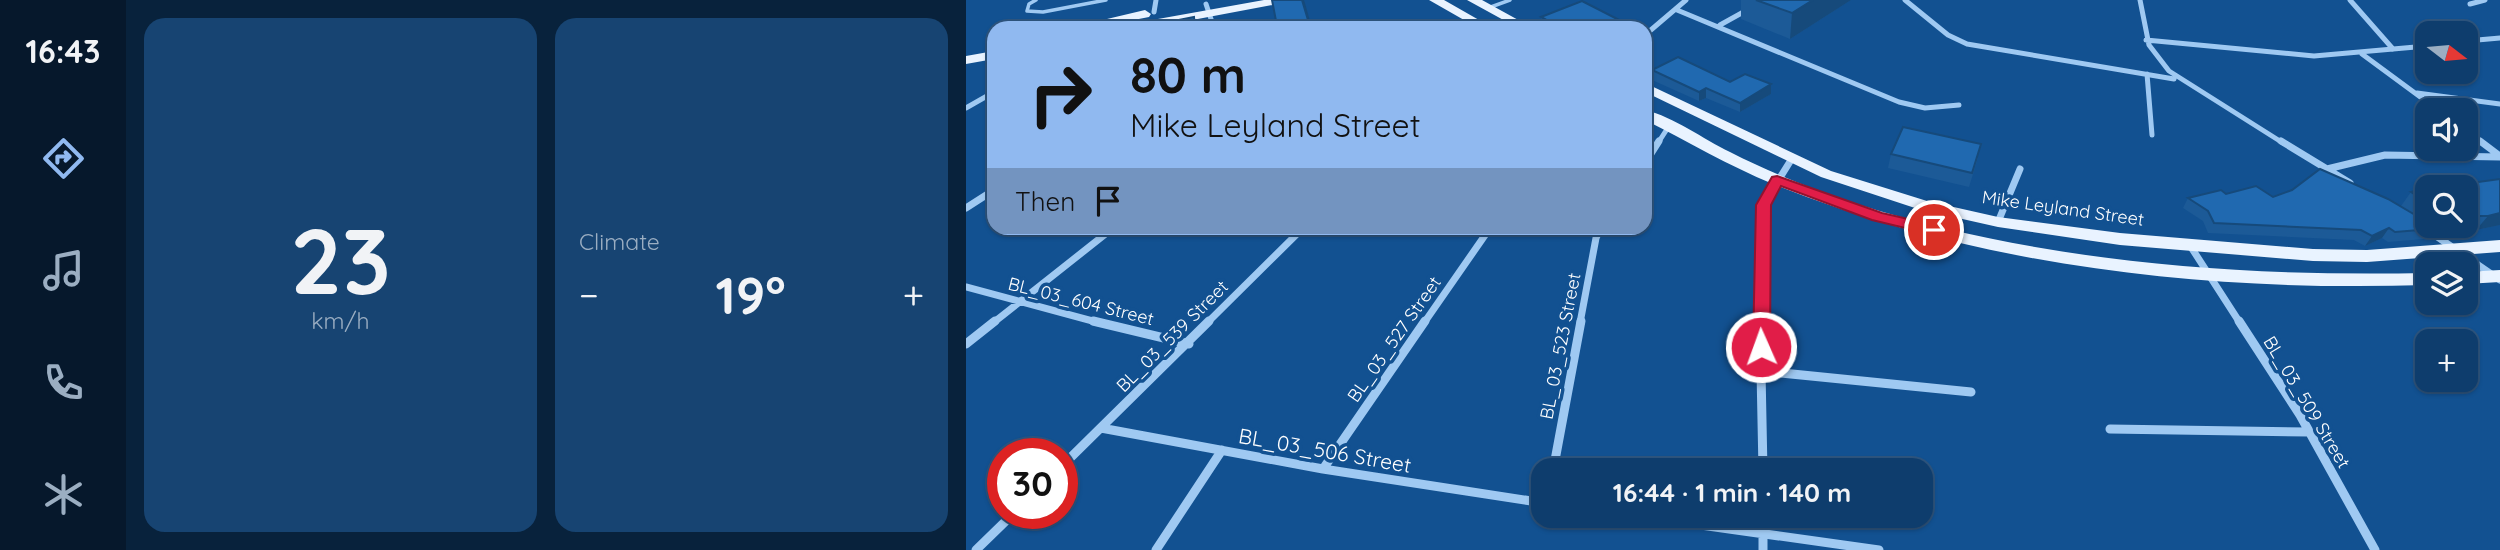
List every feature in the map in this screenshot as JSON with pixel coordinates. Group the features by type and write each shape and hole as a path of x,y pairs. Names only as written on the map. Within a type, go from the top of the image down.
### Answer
{"main road":[{"path":"1157,21 1208,8 1224,0"},
{"path":"1100,21 1155,6 1208,8 1283,0"},
{"path":"1435,0 1474,21"},
{"path":"1473,0 1513,21"},
{"path":"966,48 987,44"},
{"path":"966,60 987,56"},
{"name":"Mike Leyland Street","path":"1652,90 1791,160 1924,205 1998,222 2191,247 2313,255 2455,251 2500,246"},
{"path":"1652,118 1777,180 1878,216 1915,226 2081,258 2207,274 2331,280 2415,279"},
{"path":"2478,278 2498,277"}],"street":[{"path":"1652,29 1686,0"},
{"path":"1720,25 1765,0"},
{"path":"1905,0 1948,35 1967,44 2179,80"},
{"path":"2140,0 2146,40 2157,62 2179,80 2361,190"},
{"path":"2350,0 2393,49"},
{"path":"2470,4 2484,0"},
{"path":"1208,8 1212,21"},
{"path":"1676,10 1720,25 1899,102 1925,108 1959,105"},
{"path":"2478,40 2500,38"},
{"path":"2146,40 2304,55 2362,54 2415,47"},
{"path":"2362,54 2421,98"},
{"path":"2147,74 2152,135"},
{"path":"2414,93 2500,104"},
{"path":"966,108 987,96"},
{"path":"1652,152 1669,126"},
{"path":"2478,140 2500,157"},
{"path":"2327,169 2385,155 2500,157"},
{"path":"1763,458 1760,298 1763,205 1791,160"},
{"path":"1998,222 2020,169"},
{"path":"966,208 987,194"},
{"path":"966,344 1104,235"},
{"name":"BL_03_539 Street","path":"1078,450 1189,344 1296,235"},
{"name":"BL_03_527 Street","path":"1323,469 1485,235"},
{"name":"BL_03_523 Street","path":"1555,458 1598,235"},
{"path":"2437,238 2498,277"},
{"name":"BL_03_509 Street","path":"2191,247 2309,432 2375,550"},
{"name":"BL_03_604 Street","path":"966,287 1017,303 1189,344"},
{"path":"1762,371 1971,392"},
{"name":"BL_03_506 Street","path":"1101,428 1323,469 1531,501"},
{"path":"2110,429 2309,432"},
{"path":"1156,550 1222,450"},
{"path":"1721,528 1879,550"},
{"path":"1763,528 1763,550"},
{"path":"976,550 998,529"}],"lane":[{"path":"1036,0 1029,4 1027,10 1044,12 1106,0"},
{"path":"1488,8 1510,0"}],"building":[{"path":"1272,0 1302,0 1308,20 1276,21"},
{"path":"1756,0 1813,0 1792,13"},
{"path":"1582,1 1621,21 1548,21 1541,17"},
{"path":"1194,17 1194,21 1174,21"},
{"path":"1678,57 1730,82 1745,74 1771,84 1740,103 1706,88 1699,92 1652,70"},
{"path":"1903,127 1981,144 1972,173 1891,154"},
{"path":"2320,169 2388,199 2415,215 2415,230 2395,232 2389,228 2372,236 2361,230 2214,223 2208,211 2188,198 2221,190 2226,194 2256,186 2273,197 2292,190"},
{"path":"2500,179 2500,213 2478,216 2478,182"}],"route":[{"path":"1761,347 1763,205 1777,180 1878,216 1934,230"}]}
